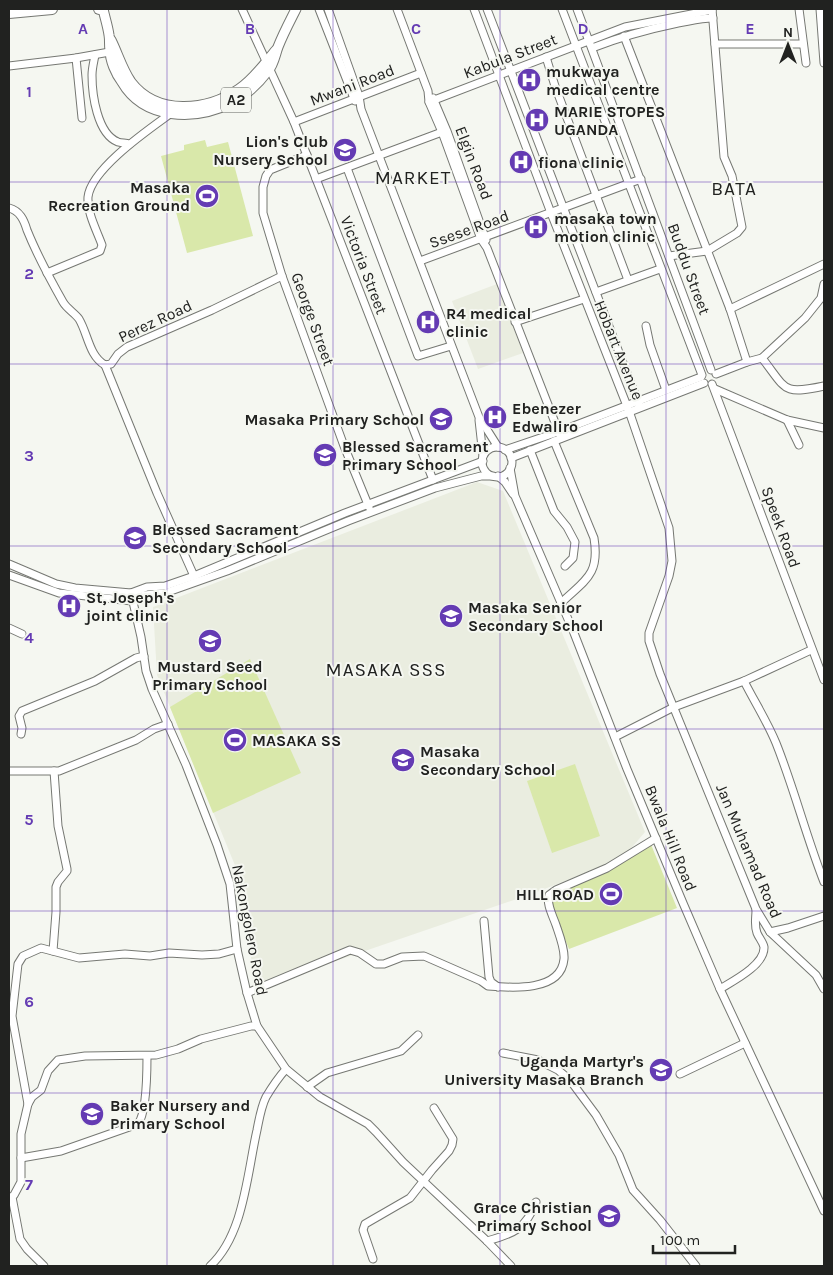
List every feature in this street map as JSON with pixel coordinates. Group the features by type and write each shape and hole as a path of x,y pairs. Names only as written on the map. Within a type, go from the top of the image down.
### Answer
{"highway":[{"path":"9,13 52,9"}],"main road":[{"name":"A2","path":"103,9 122,83 130,94 141,103 155,110 171,110 192,114 252,88 267,66 274,62 278,48 296,9"}],"street":[{"name":"Victoria Street","path":"242,9 294,122 433,480"},
{"path":"9,565 56,584 75,588 130,593 147,587 164,586 194,576 369,509 481,476 505,474 510,468 511,458 505,450 498,447 479,417 380,156 319,9"},
{"path":"328,9 356,97"},
{"name":"Elgin Road","path":"397,9 484,238 594,538 596,551 594,567 585,582 561,603"},
{"name":"Hobart Avenue","path":"474,9 550,213 628,408 670,535 672,561 669,576 651,625 649,641 674,707"},
{"name":"Hobart Avenue","path":"487,9 639,404"},
{"path":"562,9 702,378 713,387 787,420 824,428"},
{"name":"Buddu Street","path":"577,9 713,372"},
{"path":"799,9 806,63"},
{"path":"820,9 824,63"},
{"path":"592,48 624,36 671,24 705,18 712,12"},
{"path":"670,256 707,251 742,227 732,176 724,157 712,12"},
{"name":"Kabula Street","path":"432,101 499,74 633,25 712,12"},
{"path":"624,36 730,309 747,362"},
{"path":"716,44 803,44"},
{"path":"9,66 113,52"},
{"path":"95,55 92,73 95,107 101,123 116,142 130,144"},
{"path":"546,57 555,86 628,280"},
{"path":"76,58 82,118"},
{"name":"Mwani Road","path":"294,122 421,73"},
{"name":"Elgin Road","path":"432,101 442,132 484,238"},
{"path":"47,273 100,251 102,245 88,207 93,182 130,144 171,110"},
{"path":"316,179 442,132"},
{"name":"George Street","path":"307,155 270,170 263,187 263,212 282,276 369,509"},
{"path":"347,168 418,356 451,346"},
{"name":"Ssese Road","path":"420,261 641,179"},
{"path":"9,208 18,211 24,221 34,249 47,273 64,303 78,318 97,359 105,365 157,493 194,576"},
{"path":"730,309 824,264"},
{"path":"596,292 660,269"},
{"name":"Perez Road","path":"105,365 111,364 118,354 127,347 212,310 282,276"},
{"path":"511,458 702,378 706,370 713,372 762,358 805,318 822,298 824,284"},
{"path":"515,322 584,299"},
{"path":"646,326 650,345 666,390"},
{"path":"762,358 783,386 791,390 801,391 824,386"},
{"path":"713,372 716,380 713,387"},
{"path":"639,404 666,390 702,378"},
{"name":"Speek Road","path":"713,387 811,650 824,680"},
{"path":"479,417 484,470 505,482 515,496"},
{"path":"787,420 799,445"},
{"path":"505,450 558,437"},
{"path":"9,575 59,593 132,601 144,595 165,593 227,571 369,509 483,458 489,449 498,447"},
{"path":"530,450 554,511 567,527 575,542 573,558 565,566"},
{"name":"Bwala Hill Road","path":"510,468 515,496 574,633 656,838 720,988 824,1211"},
{"name":"Nakongolero Road","path":"130,593 141,637 146,671 152,689 186,765 226,871 233,897 238,949 247,993 257,1026 286,1069 327,1102 368,1124 384,1139 403,1162 511,1266"},
{"path":"9,628 22,634"},
{"path":"615,737 674,707 744,681 811,650"},
{"path":"21,734 22,728 19,716 22,711 95,681 136,658 144,656"},
{"path":"744,681 775,741 799,805 812,852 824,882"},
{"name":"Jan Muhamad Road","path":"674,707 756,909 770,932 816,975 824,989"},
{"path":"9,770 54,771 136,740 154,729 168,724"},
{"path":"53,950 56,887 67,871 58,826 54,771"},
{"path":"247,993 350,950 360,952 376,964 402,957 426,957 481,981 488,986 537,986 554,978 560,970 564,956 548,903 551,893 608,868 656,838"},
{"path":"720,988 739,978 753,967 760,958 764,948 756,928 756,909"},
{"path":"770,932 824,916"},
{"path":"484,921 489,976 491,982 498,987"},
{"path":"28,1104 13,1023 13,1003 18,964 23,956 36,949 47,948 79,958 124,954 150,956 169,953 211,955 238,949"},
{"path":"44,1266 23,1244 18,1232 10,1198 21,1182 21,1134 28,1104 32,1097 41,1090 50,1068 60,1059 90,1056 147,1056 172,1050 211,1036 257,1026"},
{"path":"307,1087 332,1072 401,1052 418,1035"},
{"path":"680,1074 745,1043"},
{"path":"504,1052 538,1060 558,1070 570,1080 596,1115 619,1155 633,1190 660,1220 696,1266"},
{"path":"21,1158 61,1151 138,1124 142,1117 147,1082 147,1056"},
{"path":"210,1266 223,1252 232,1236 262,1109 272,1087 286,1069"},
{"path":"373,1259 363,1230 365,1224 408,1200 447,1154 452,1145 452,1139 434,1108"},
{"path":"487,1241 515,1232 526,1221 536,1202"}],"shaded area":[{"path":"497,284 523,353 478,369 452,301"},
{"name":"Masaka Secondary School","path":"477,482 503,491 645,832 627,853 609,864 534,893 254,989 241,880 157,675 153,607"}],"green space":[{"name":"Masaka Recreation Ground","path":"205,140 207,147 228,142 253,236 187,253 161,156 184,150 184,145"},
{"name":"MASAKA SS","path":"250,659 301,773 213,813 170,707"},
{"path":"575,764 600,836 552,853 527,781"},
{"name":"HILL ROAD","path":"650,842 677,908 569,949 548,898 554,891"}],"place":[{"name":"mukwaya medical centre","path":"529,80"},
{"name":"MARIE STOPES UGANDA","path":"537,120"},
{"name":"Lion's Club Nursery School","path":"345,150"},
{"name":"fiona clinic","path":"521,162"},
{"name":"Masaka Recreation Ground","path":"207,196"},
{"name":"masaka town motion clinic","path":"536,227"},
{"name":"R4 medical clinic","path":"428,322"},
{"name":"Ebenezer Edwaliro","path":"495,417"},
{"name":"Masaka Primary School","path":"441,419"},
{"name":"Blessed Sacrament Primary School","path":"325,455"},
{"name":"Blessed Sacrament Secondary School","path":"135,538"},
{"name":"St, Joseph's joint clinic","path":"69,606"},
{"name":"Masaka Senior Secondary School","path":"451,616"},
{"name":"Mustard Seed Primary School","path":"210,641"},
{"name":"MASAKA SS","path":"235,740"},
{"name":"Masaka Secondary School","path":"403,760"},
{"name":"HILL ROAD","path":"611,894"},
{"name":"Uganda Martyr's University Masaka Branch","path":"661,1070"},
{"name":"Baker Nursery and Primary School","path":"92,1114"},
{"name":"Grace Christian Primary School","path":"609,1216"}],"district":[{"name":"MARKET","path":"413,178"},
{"name":"BATA","path":"734,189"},
{"name":"MASAKA SSS","path":"386,670"}]}
